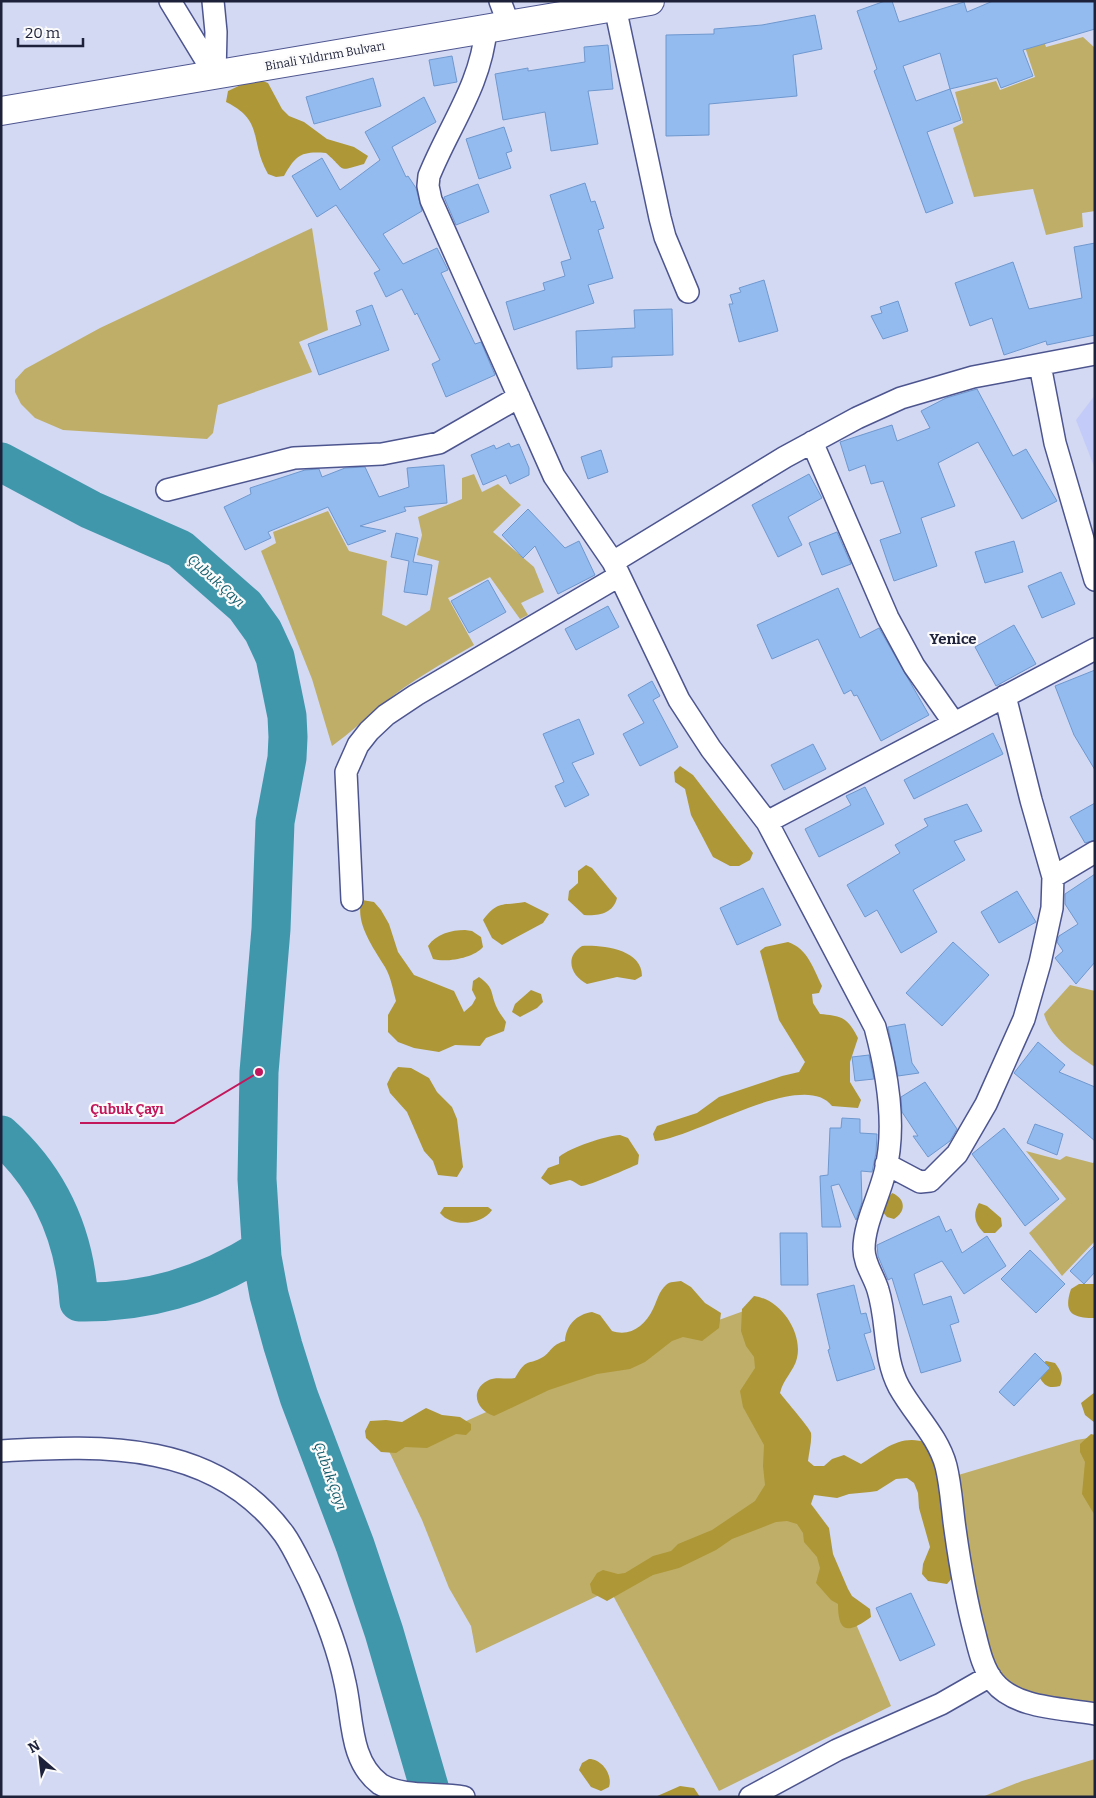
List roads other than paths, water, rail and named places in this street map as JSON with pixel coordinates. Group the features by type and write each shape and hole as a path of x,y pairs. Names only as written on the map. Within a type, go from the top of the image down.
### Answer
{"main road":[{"name":"Binali Yıldırım Bulvarı","path":"1,111 215,75 499,19 615,7 650,1"}],"street":[{"path":"170,1 215,75"},
{"path":"213,1 216,32 215,75"},
{"path":"615,7 660,218 665,237 688,292"},
{"path":"499,19 481,64 433,165 428,186 441,224 564,494 616,569 678,700 711,750 767,822 875,1027 881,1050 890,1124 886,1164 867,1234 864,1256 879,1293 888,1355 896,1379 943,1455 963,1584 978,1648 990,1676 1003,1691 1015,1697 1038,1704 1095,1714"},
{"path":"352,900 346,772 358,745 369,731 386,716 812,442 857,418 901,398 973,377 1095,354"},
{"path":"1040,365 1054,444 1095,580"},
{"path":"167,490 294,458 382,454 439,443 519,397"},
{"path":"812,442 888,618 914,666 954,723"},
{"path":"767,822 1095,649"},
{"path":"886,1164 920,1182 930,1182 957,1154 986,1104 1024,1019 1040,963 1052,908 1053,877 1023,770 1006,696"},
{"path":"1053,877 1095,852"},
{"path":"1,1451 112,1448 169,1457 202,1468 226,1481 271,1518 285,1535 298,1557 328,1625 346,1683 360,1758 373,1778 392,1791 413,1795 456,1796"},
{"path":"750,1797 846,1746 941,1704 990,1676"}],"waterway":[{"name":"Çubuk Çayı","path":"1,462 91,510 180,549 245,606 263,631 275,657 287,716 288,737 287,758 275,822 271,929 259,1072 257,1179 262,1257 269,1295 299,1397 355,1545 384,1632 432,1797"},
{"path":"1,1135 19,1152 34,1171 47,1190 57,1211 66,1232 72,1254 79,1302 104,1302 128,1299 174,1290 196,1283 240,1263 261,1250"}],"place":[{"name":"Çubuk Çayı","path":"259,1072"}],"district":[{"name":"Yenice","path":"953,639"}]}
